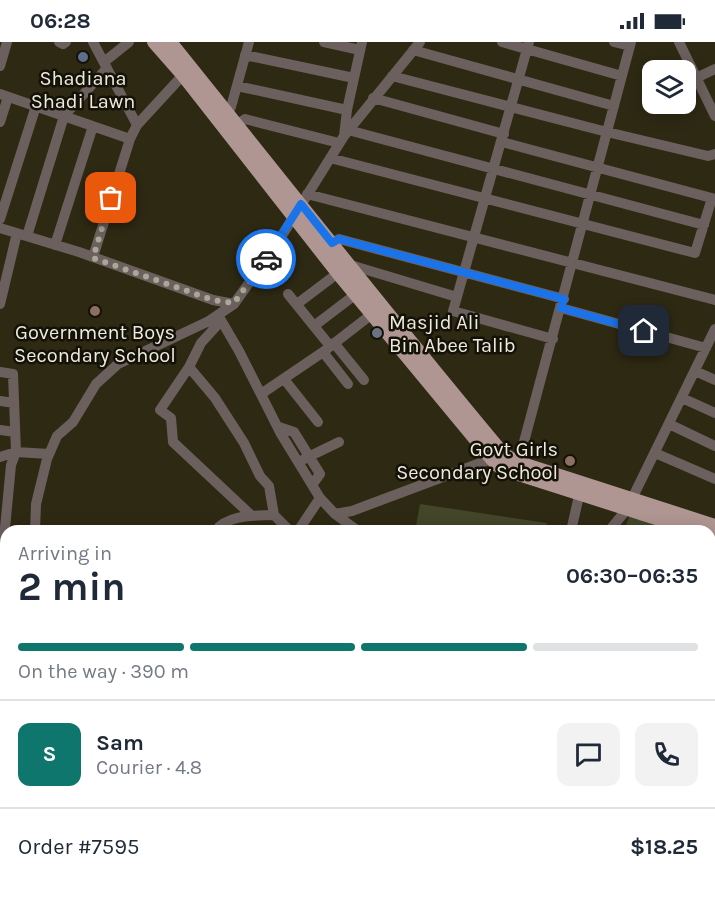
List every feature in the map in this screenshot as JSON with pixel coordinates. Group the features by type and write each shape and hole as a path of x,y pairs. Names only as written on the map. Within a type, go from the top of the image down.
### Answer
{"main road":[{"path":"154,42 183,75 294,217 343,269 434,379 491,459 506,470 711,525"},
{"path":"171,42 227,113 304,199 332,243 356,294 372,314 503,454 516,462 581,489"},
{"path":"629,504 682,525"}],"street":[{"path":"0,66 7,42"},
{"path":"58,42 63,44 66,42"},
{"path":"93,42 137,125"},
{"path":"0,304 64,116 106,65 129,42"},
{"path":"227,113 231,107 249,42"},
{"path":"324,42 361,46 347,110 344,136"},
{"path":"502,42 528,46 622,75"},
{"path":"516,462 521,453 563,304 631,44 614,42"},
{"path":"679,42 688,60"},
{"path":"252,516 173,442 171,418 159,410 189,367 201,343 219,318 234,303 294,217 344,136 417,46 519,79 614,106"},
{"path":"528,46 453,311 553,339"},
{"path":"245,55 354,78"},
{"path":"715,69 696,78 715,116"},
{"path":"93,258 130,139 137,125 183,75"},
{"path":"392,76 607,132 708,156 715,154"},
{"path":"237,86 347,110"},
{"path":"0,122 4,95 130,139"},
{"path":"330,158 695,253 714,199 598,168 373,99"},
{"path":"0,219 36,106"},
{"path":"238,124 245,119 344,136 494,169 704,225"},
{"path":"55,245 93,126"},
{"path":"304,199 475,238 715,300"},
{"path":"0,228 213,300 234,303"},
{"path":"332,243 339,239 465,272 563,304 710,346"},
{"path":"297,304 343,269 458,297"},
{"path":"288,294 329,347 348,384"},
{"path":"314,326 356,294"},
{"path":"261,394 372,314"},
{"path":"219,318 279,427 304,459 312,485 320,498 335,514 350,525"},
{"path":"36,525 36,504 49,454 57,436 73,422 96,384 118,364 219,318"},
{"path":"613,525 629,504 695,371 710,346 715,329"},
{"path":"329,347 364,380"},
{"path":"189,367 215,398 244,443 260,476 269,486 274,515 284,525"},
{"path":"695,371 715,380"},
{"path":"0,372 13,374 16,452 11,465 6,525"},
{"path":"284,379 318,422"},
{"path":"682,398 715,413"},
{"path":"0,401 14,403"},
{"path":"669,424 715,446"},
{"path":"0,430 15,432"},
{"path":"304,459 339,442"},
{"path":"0,458 16,452 49,454"},
{"path":"655,453 715,479"},
{"path":"335,514 352,511 491,459"},
{"path":"572,525 581,489"},
{"path":"302,525 320,498"},
{"path":"220,525 238,518 274,515"}],"green space":[{"path":"420,504 547,523 546,525 416,525"},
{"path":"631,512 669,525 626,525"}],"way so far":[{"path":"111,198 93,258 213,300 234,303 266,259"}],"place":[{"name":"Shadiana Shadi Lawn","path":"83,57"},
{"name":"Government Boys Secondary School","path":"95,311"},
{"name":"Masjid Ali Bin Abee Talib","path":"377,333"},
{"name":"Govt Girls Secondary School","path":"570,461"}],"route":[{"path":"266,259 301,204 332,243 339,239 564,299 561,308 644,331"}]}
